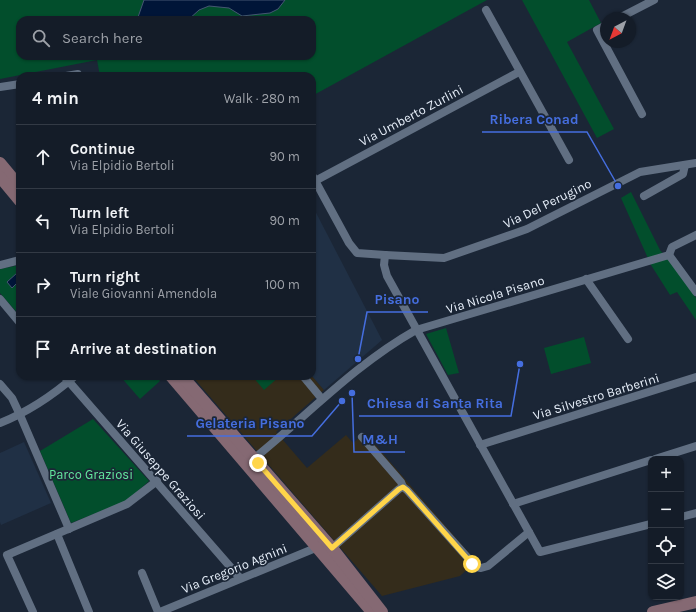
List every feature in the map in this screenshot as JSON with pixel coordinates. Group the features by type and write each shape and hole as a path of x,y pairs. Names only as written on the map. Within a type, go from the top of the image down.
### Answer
{"main road":[{"path":"0,163 16,182"},
{"path":"0,178 16,196"},
{"path":"175,380 332,548 382,612"},
{"path":"185,380 318,548 372,612"},
{"path":"653,612 684,609 696,602"}],"street":[{"path":"631,12 654,0"},
{"path":"486,10 569,160"},
{"path":"607,48 642,114"},
{"name":"Via Umberto Zurlini","path":"316,177 519,72"},
{"path":"0,87 16,85"},
{"name":"Via Del Perugino","path":"385,255 444,258 527,229 613,184 640,172 696,163"},
{"path":"644,196 683,174 685,165"},
{"name":"Via Umberto Zurlini","path":"316,182 357,253 385,255"},
{"path":"696,236 672,247 670,255 696,292"},
{"path":"385,255 384,265 387,276 540,552 648,525"},
{"name":"Via Nicola Pisano","path":"250,461 322,399 391,344 416,330 670,255"},
{"path":"0,265 16,261"},
{"path":"586,279 628,339"},
{"path":"0,299 16,318"},
{"name":"Via Silvestro Barberini","path":"480,444 696,377"},
{"path":"0,423 20,415 46,400 67,380"},
{"name":"Via Giuseppe Graziosi","path":"71,380 240,578"},
{"path":"306,380 322,399"},
{"path":"0,384 12,398 69,529"},
{"path":"362,437 401,482 403,487 476,567 481,568 488,566 529,532"},
{"path":"664,456 696,446"},
{"path":"513,504 648,461"},
{"path":"33,612 7,555 127,504 156,481"},
{"path":"332,548 403,487"},
{"path":"684,516 696,513"},
{"path":"57,534 89,612"},
{"name":"Via Gregorio Agnini","path":"142,573 159,612 240,578 318,548"}],"shaded area":[{"path":"316,213 382,340 324,390 315,380"},
{"path":"195,380 315,380 324,390 276,432 307,468 346,435 353,443 365,433 476,561 460,576 382,596"},
{"path":"24,442 51,503 1,525 0,453"}],"green space":[{"path":"0,0 487,0 316,94 316,72 99,72 97,60 36,72 16,72 16,76 0,79"},
{"path":"522,0 589,0 600,24 567,42 614,129 597,138"},
{"path":"631,192 660,250 671,262 696,298 696,320 677,292 670,295 651,265 621,198"},
{"path":"16,266 16,311 0,293 0,269"},
{"path":"446,328 459,373 448,375 426,334"},
{"path":"584,337 591,363 551,374 544,348"},
{"path":"123,380 159,380 160,381 140,399"},
{"path":"255,380 275,380 264,390"},
{"name":"Parco Graziosi","path":"93,419 149,481 127,501 71,523 40,451"}],"water":[{"path":"144,0 285,0 278,9 270,13 242,16 229,8 209,6 199,10 192,16 138,16"},
{"path":"16,274 16,284 12,288 7,282"}],"place":[{"name":"Ribera Conad","path":"618,186"},
{"name":"Pisano","path":"358,359"},
{"name":"Chiesa di Santa Rita","path":"520,364"},
{"name":"M&H","path":"352,393"},
{"name":"Gelateria Pisano","path":"342,401"}],"route":[{"path":"258,463 332,548 353,528 403,487 472,564"}]}
